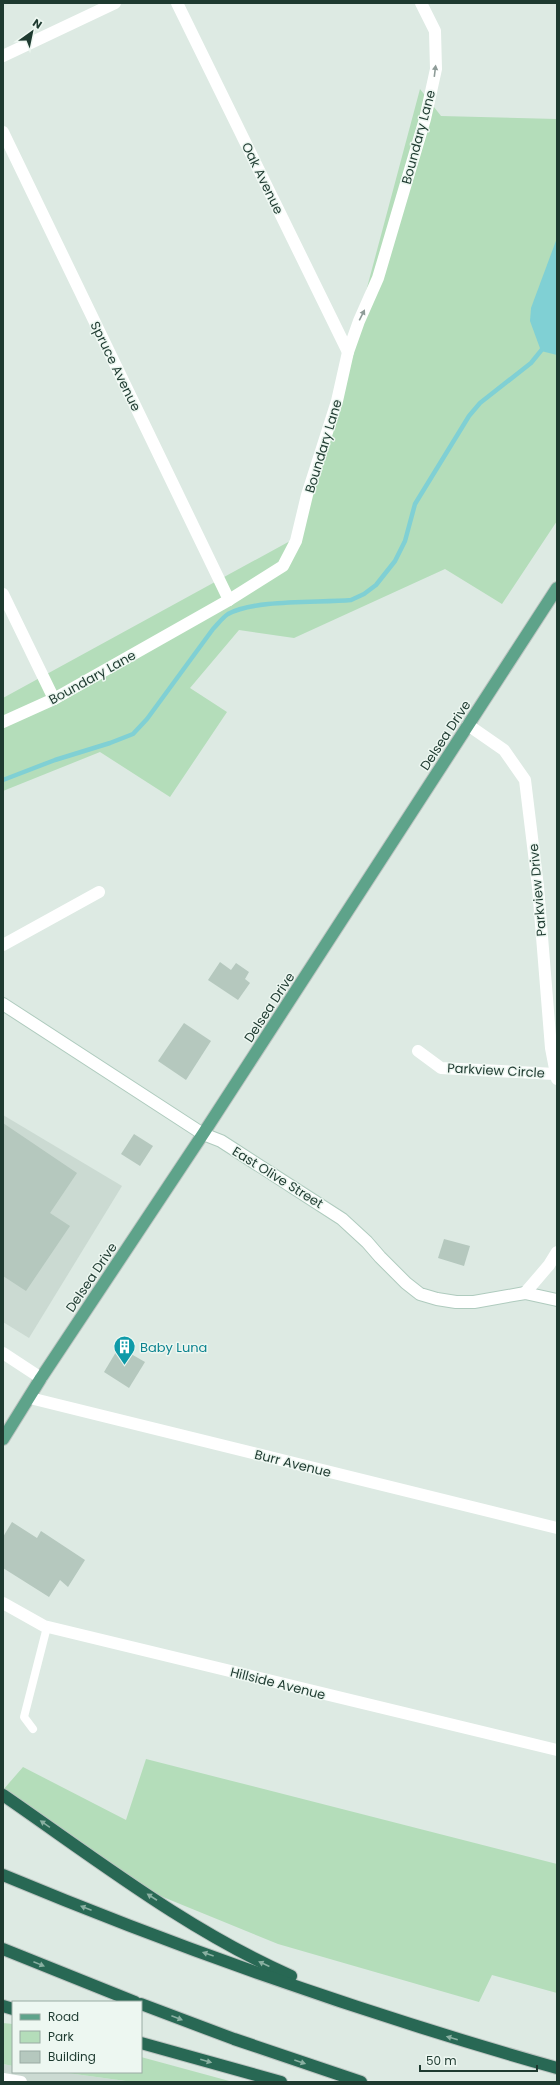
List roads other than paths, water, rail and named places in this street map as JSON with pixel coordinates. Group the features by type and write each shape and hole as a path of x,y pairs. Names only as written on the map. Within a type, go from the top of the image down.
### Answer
{"highway":[{"path":"3,1795 149,1896 221,1940 290,1976 416,2027"},
{"path":"3,1875 161,1938 416,2027 557,2068"},
{"path":"3,1949 133,2001"},
{"path":"142,2004 234,2040 361,2082"},
{"path":"142,2043 281,2082"}],"main road":[{"name":"Delsea Drive","path":"3,1439 30,1398 41,1378 203,1134 557,588"}],"street":[{"path":"3,56 115,3"},
{"name":"Oak Avenue","path":"177,3 348,352"},
{"name":"Boundary Lane","path":"3,722 54,699 230,600 283,566 296,541 308,495 337,400 348,352 359,321 378,278 425,119 436,69 435,31 421,3"},
{"name":"Spruce Avenue","path":"3,132 230,600"},
{"path":"3,594 54,699"},
{"name":"Parkview Drive","path":"468,725 504,750 525,780 538,887 546,995 556,1076"},
{"path":"3,945 99,892"},
{"name":"East Olive Street","path":"3,1004 203,1134 221,1141 327,1208 368,1242 380,1257 406,1283 420,1294 437,1299 474,1302 524,1293 557,1300"},
{"name":"Parkview Circle","path":"418,1051 441,1068 556,1076"},
{"path":"524,1293 557,1252"},
{"path":"3,1353 41,1378"},
{"name":"Burr Avenue","path":"30,1398 557,1528"},
{"name":"Hillside Avenue","path":"3,1603 47,1627 557,1750"},
{"path":"3,2079 21,2082"}],"lane":[{"path":"33,1728 24,1717 47,1627"}],"water":[{"path":"557,238 557,355 541,351 530,321 531,308"}],"waterway":[{"path":"3,780 55,760 110,743 133,734 147,719 213,629 228,614 240,609 270,604 351,600 364,594 376,585 395,561 405,541 415,504 469,416 480,403 531,363 544,347"}],"place":[{"name":"Baby Luna","path":"124,1366"}]}
